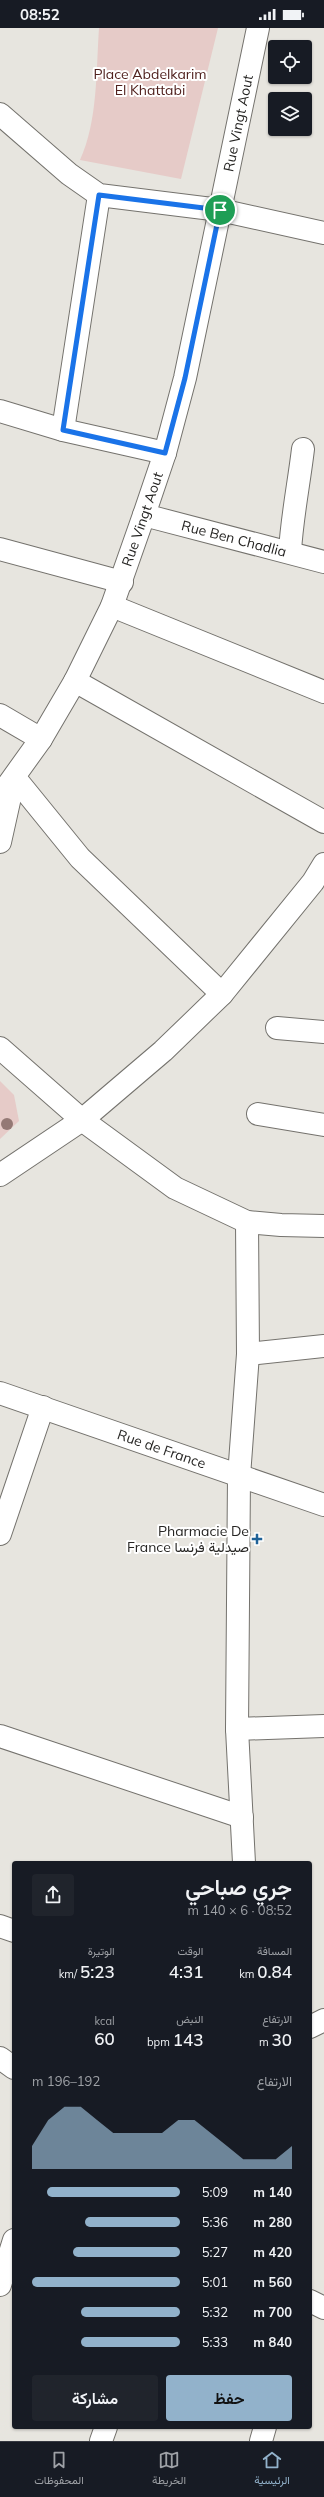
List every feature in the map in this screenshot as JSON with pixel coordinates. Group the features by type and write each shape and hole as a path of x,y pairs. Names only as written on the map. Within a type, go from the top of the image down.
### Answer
{"street":[{"name":"Rue Vingt Aout","path":"0,796 15,778 41,739 75,681 112,606 122,582 165,453 185,378 258,28"},
{"path":"0,114 69,174 99,195 220,210 320,235"},
{"path":"63,430 99,195"},
{"path":"0,411 63,430 165,453"},
{"path":"290,551 292,521 299,486 303,449"},
{"name":"Rue Ben Chadlia","path":"144,515 290,551 324,562"},
{"path":"0,549 122,582"},
{"path":"112,606 324,692"},
{"path":"75,681 324,822"},
{"path":"0,715 41,739"},
{"path":"0,842 15,778"},
{"path":"15,778 80,858 222,994"},
{"path":"0,1175 82,1120 163,1051 222,994 268,940 313,882 324,864"},
{"path":"277,1028 324,1032"},
{"path":"0,1048 82,1120 175,1188 247,1222 324,1226"},
{"path":"258,1114 324,1125"},
{"path":"244,1861 237,1729 240,1476 248,1354 247,1222"},
{"path":"248,1354 324,1346"},
{"name":"Rue de France","path":"0,1392 324,1505"},
{"path":"0,1534 43,1407"},
{"path":"237,1729 324,1726"},
{"path":"0,1736 242,1817"},
{"path":"0,1926 12,1930"},
{"path":"312,2026 324,2020"},
{"path":"312,2033 324,2036"},
{"path":"0,2058 12,2067"},
{"path":"0,2285 12,2246"},
{"path":"312,2302 324,2308"},
{"path":"101,2441 105,2429"},
{"path":"261,2441 264,2429"}],"green space":[{"name":"Place Abdelkarim El Khattabi","path":"99,28 218,28 181,179 80,160 86,145 93,112"},
{"path":"0,1081 14,1095 19,1121 0,1139"}],"place":[{"name":"Pharmacie De France صيدلية فرنسا","path":"257,1539"}],"route":[{"path":"99,195 220,210 185,378 165,453 63,430 99,195"}]}
